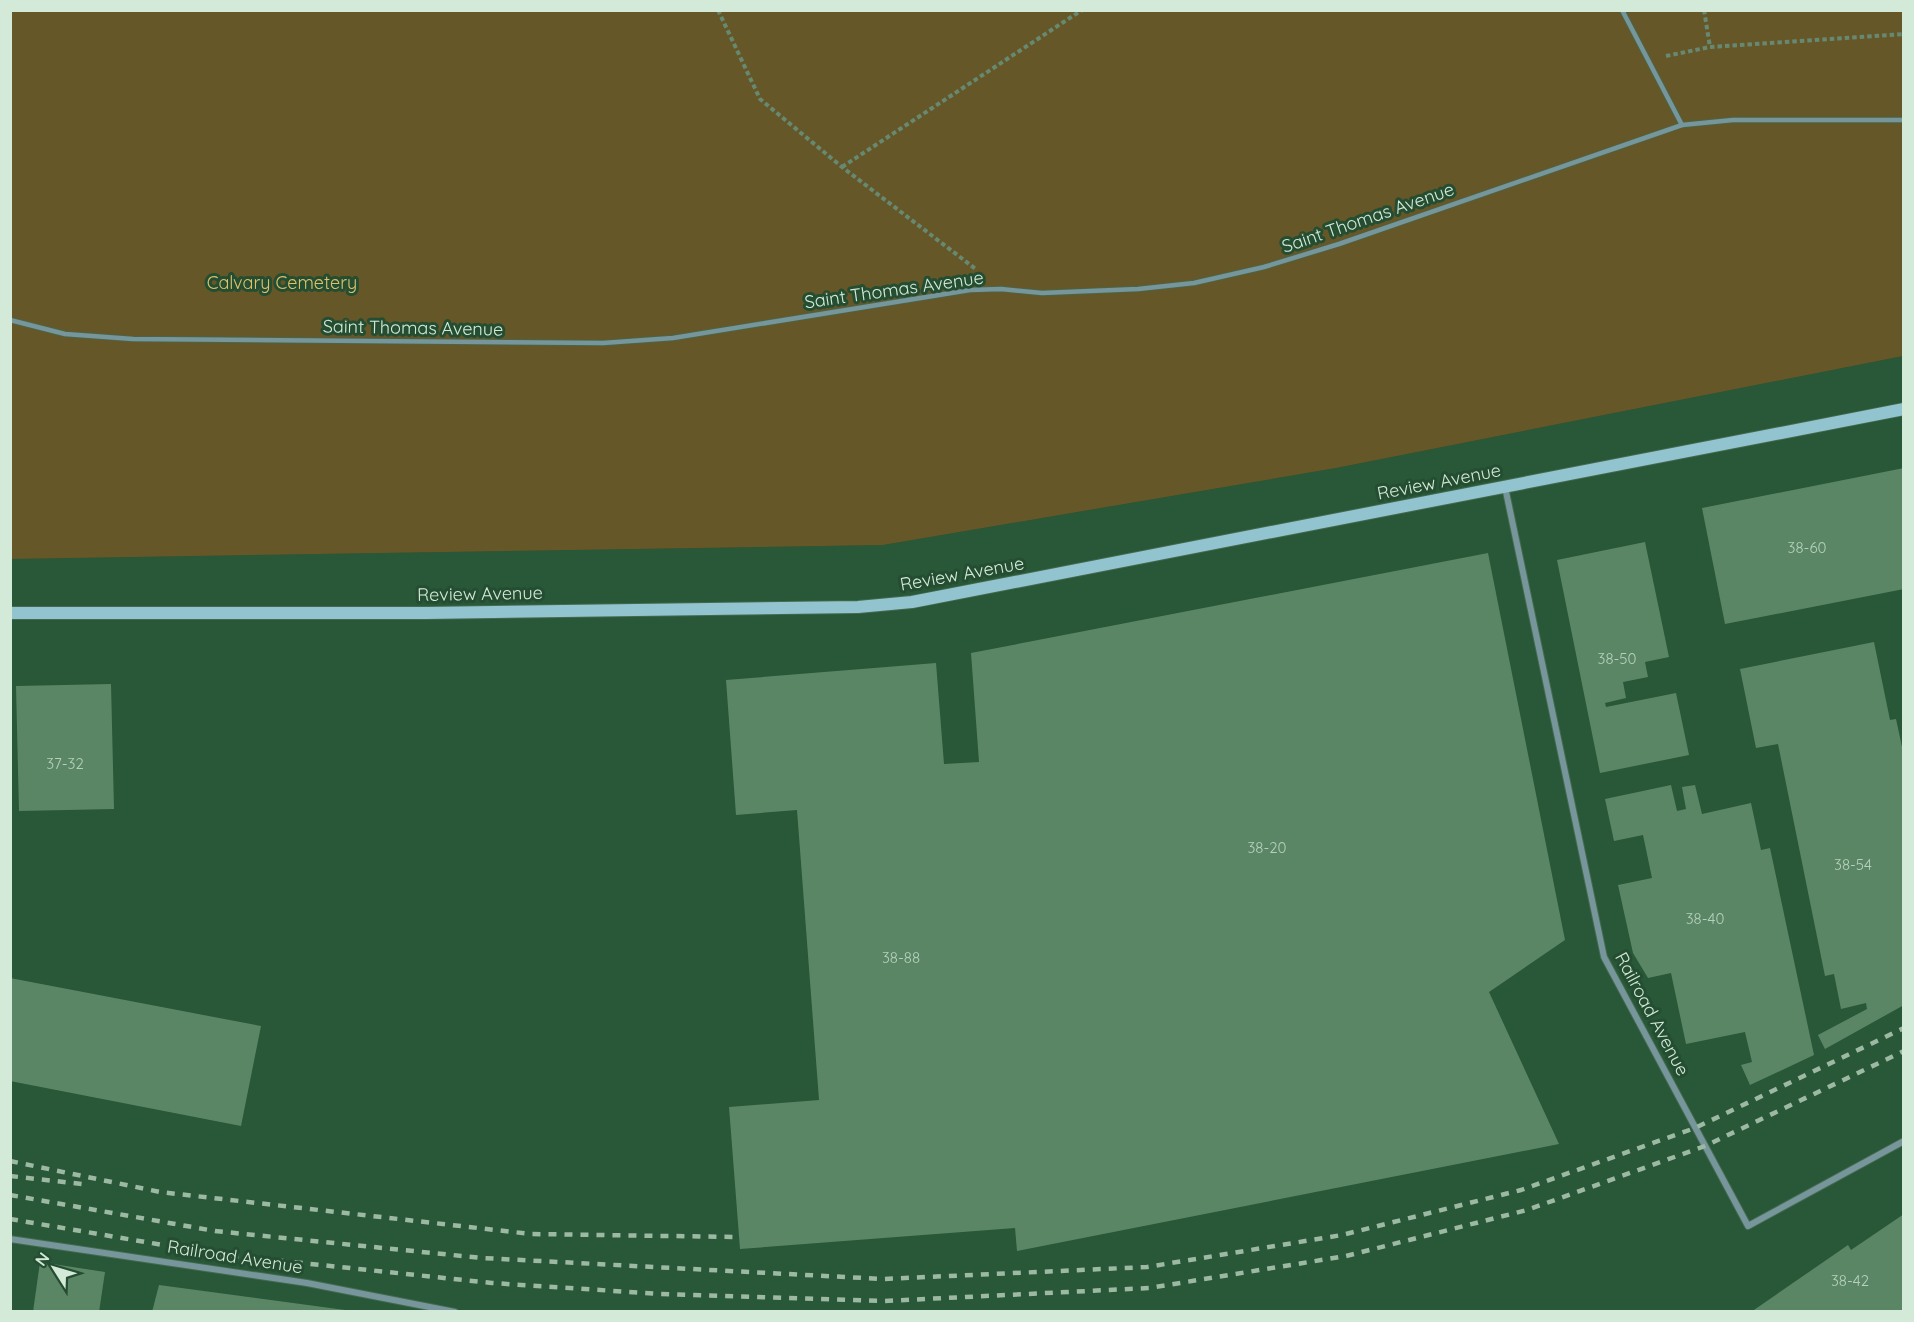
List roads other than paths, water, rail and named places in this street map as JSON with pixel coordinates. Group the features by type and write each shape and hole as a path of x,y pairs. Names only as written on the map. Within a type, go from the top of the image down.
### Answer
{"main road":[{"name":"Review Avenue","path":"10,614 426,613 884,605 942,598 1904,409"}],"street":[{"name":"Railroad Avenue","path":"1505,487 1604,957 1748,1226 1904,1142"},
{"name":"Railroad Avenue","path":"10,1239 308,1283 455,1311"}],"lane":[{"path":"1622,10 1650,59 1682,124"},
{"name":"Saint Thomas Avenue","path":"10,320 66,334 133,339 603,343 673,338 970,290 1001,289 1042,293 1148,288 1194,283 1264,267 1339,244 1682,124 1733,120 1904,120"}],"railway":[{"path":"10,1195 215,1231 482,1258 883,1279 1147,1267 1342,1235 1521,1190 1695,1128 1904,1028"},
{"path":"10,1219 216,1254 492,1283 661,1294 884,1301 1149,1288 1346,1256 1527,1210 1705,1146 1904,1051"},
{"path":"10,1161 160,1192 531,1234 738,1237"},
{"path":"10,1176 82,1184"}],"park label":[{"name":"Calvary Cemetery","path":"282,283"}]}
